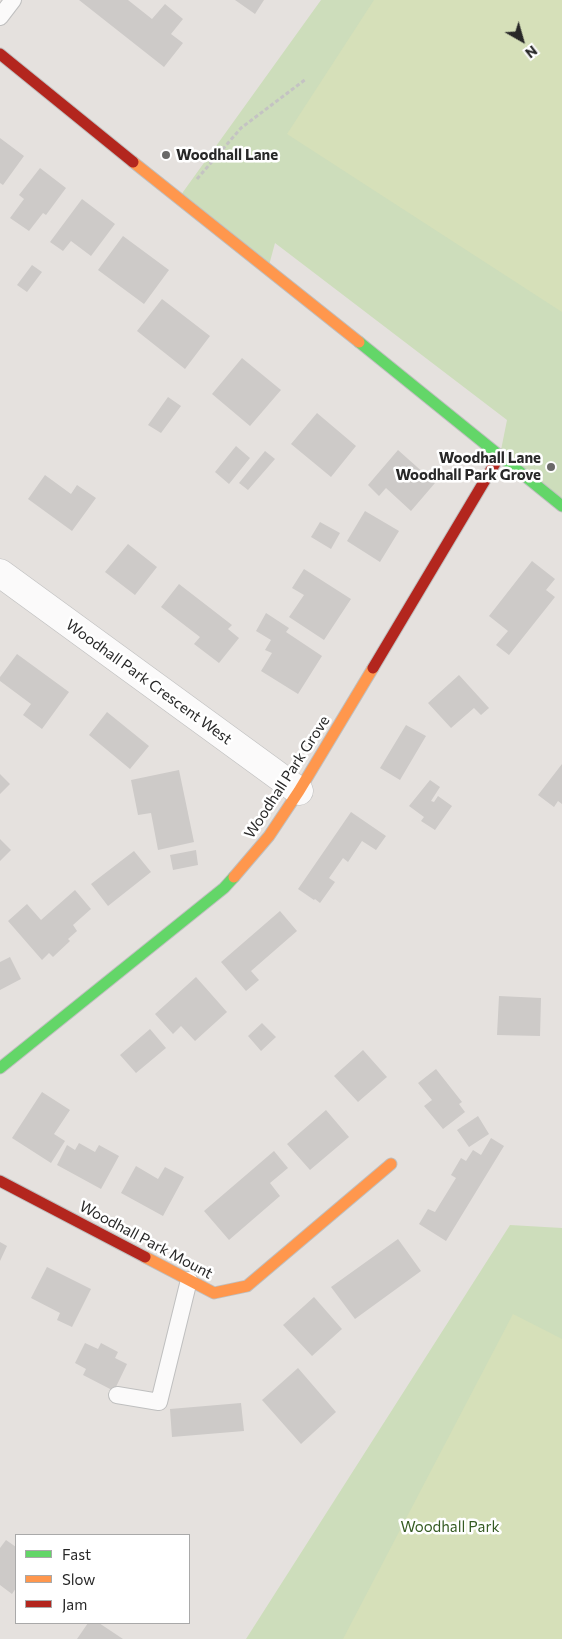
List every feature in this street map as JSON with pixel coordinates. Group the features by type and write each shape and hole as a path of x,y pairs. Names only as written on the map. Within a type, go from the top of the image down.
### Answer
{"street":[{"path":"0,54 562,506"},
{"name":"Woodhall Park Grove","path":"0,1067 224,888 269,836 299,791 500,455"},
{"name":"Woodhall Park Crescent West","path":"0,572 299,791"},
{"name":"Woodhall Park Mount","path":"0,1181 214,1293 247,1286 391,1164"}],"lane":[{"path":"0,17 13,0"},
{"path":"117,1395 160,1402 189,1280"}],"path":[{"path":"178,199 241,128 306,79"}],"green space":[{"path":"321,0 562,0 562,506 500,455 507,420 275,243 268,269 178,199"},
{"path":"374,0 562,0 562,312 287,134"},
{"name":"Woodhall Park","path":"510,1225 562,1228 562,1639 246,1639"},
{"path":"513,1314 562,1339 562,1639 343,1639"}],"building":[{"path":"79,0 128,0 152,19 165,4 183,19 171,34 183,43 164,67"},
{"path":"235,0 264,0 255,14"},
{"path":"0,138 24,156 3,185 0,183"},
{"path":"40,168 66,188 46,215 43,213 29,231 10,218 24,199 19,195"},
{"path":"82,199 115,224 91,256 71,241 63,251 50,242"},
{"path":"123,236 169,270 144,304 98,270"},
{"path":"32,265 42,272 27,292 17,285"},
{"path":"162,299 210,336 185,369 137,331"},
{"path":"242,358 281,390 250,426 212,394"},
{"path":"168,397 181,406 161,433 148,425"},
{"path":"317,413 356,446 331,477 291,444"},
{"path":"236,446 250,458 229,484 215,472"},
{"path":"398,450 435,483 411,511 386,488 379,496 368,485"},
{"path":"265,451 275,459 248,490 239,483"},
{"path":"45,475 71,494 77,485 96,498 72,531 28,499"},
{"path":"365,511 399,531 380,562 347,541"},
{"path":"320,522 340,533 331,549 311,537"},
{"path":"128,544 157,567 135,595 105,572"},
{"path":"532,561 555,579 546,590 555,597 509,655 496,645 508,631 489,616"},
{"path":"304,569 351,599 324,640 289,617 304,595 292,588"},
{"path":"179,584 232,625 228,629 239,638 219,663 194,644 200,637 161,607"},
{"path":"266,613 289,628 286,632 322,656 298,694 261,671 272,653 265,650 271,640 256,631"},
{"path":"17,654 69,692 42,729 23,715 31,704 0,681 0,677"},
{"path":"459,675 489,708 481,715 474,708 451,728 428,703"},
{"path":"107,712 149,746 130,769 89,735"},
{"path":"406,725 426,736 400,780 380,768"},
{"path":"562,764 562,804 558,801 554,807 538,795"},
{"path":"179,770 194,842 158,850 151,813 138,815 131,780"},
{"path":"0,774 10,784 0,794"},
{"path":"430,780 440,787 431,801 434,802 438,796 452,806 435,830 421,821 424,817 409,806"},
{"path":"351,812 386,836 376,850 362,841 348,862 343,858 329,878 335,882 320,903 298,889"},
{"path":"0,839 11,850 0,861"},
{"path":"196,850 198,865 173,870 170,855"},
{"path":"134,851 151,872 108,906 91,884"},
{"path":"75,890 91,909 73,925 77,931 68,939 70,941 53,957 49,953 42,960 8,921 27,904 41,920"},
{"path":"280,911 297,931 251,971 259,980 246,991 221,962"},
{"path":"10,957 21,979 0,990 0,962"},
{"path":"196,977 227,1012 195,1041 181,1026 173,1034 155,1014"},
{"path":"499,996 541,998 540,1036 497,1035"},
{"path":"262,1023 276,1037 261,1051 248,1036"},
{"path":"150,1029 166,1048 136,1073 120,1055"},
{"path":"363,1050 387,1077 358,1102 334,1076"},
{"path":"436,1069 462,1102 459,1104 465,1112 443,1129 424,1106 432,1100 418,1083"},
{"path":"42,1092 70,1110 54,1134 65,1141 51,1163 12,1138"},
{"path":"326,1110 349,1137 310,1170 287,1144"},
{"path":"478,1116 489,1134 469,1147 457,1130"},
{"path":"491,1138 504,1146 446,1241 419,1224 428,1209 435,1212 456,1178 451,1175 461,1158 466,1161 473,1150 481,1155"},
{"path":"79,1143 95,1152 99,1145 119,1156 101,1189 57,1165 67,1145 75,1150"},
{"path":"274,1151 288,1168 270,1183 280,1196 229,1240 204,1211"},
{"path":"136,1166 158,1179 165,1167 184,1177 163,1216 121,1193"},
{"path":"398,1239 421,1271 355,1319 331,1287"},
{"path":"0,1242 7,1246 0,1261"},
{"path":"47,1267 91,1289 72,1327 57,1320 60,1313 31,1298"},
{"path":"314,1297 342,1329 312,1356 283,1325"},
{"path":"85,1343 98,1349 101,1343 118,1352 115,1358 127,1364 114,1391 83,1375 86,1369 75,1363"},
{"path":"298,1368 336,1412 301,1444 262,1400"},
{"path":"241,1403 244,1431 172,1437 170,1409"},
{"path":"6,1540 15,1546 15,1590 12,1594 0,1585 0,1548"},
{"path":"87,1624 100,1624 123,1639 77,1639"}],"traffic: fast":[{"path":"359,342 562,506"},
{"path":"0,1068 224,888 234,877"}],"traffic: slow":[{"path":"133,162 359,342"},
{"path":"234,877 269,836 299,791 373,668"},
{"path":"145,1257 214,1293 247,1286 391,1164"}],"traffic: jam":[{"path":"0,54 133,162"},
{"path":"373,668 500,455"},
{"path":"0,1181 145,1257"}],"place":[{"name":"Woodhall Lane","path":"166,155"},
{"name":"Woodhall Lane Woodhall Park Grove","path":"551,467"}]}
